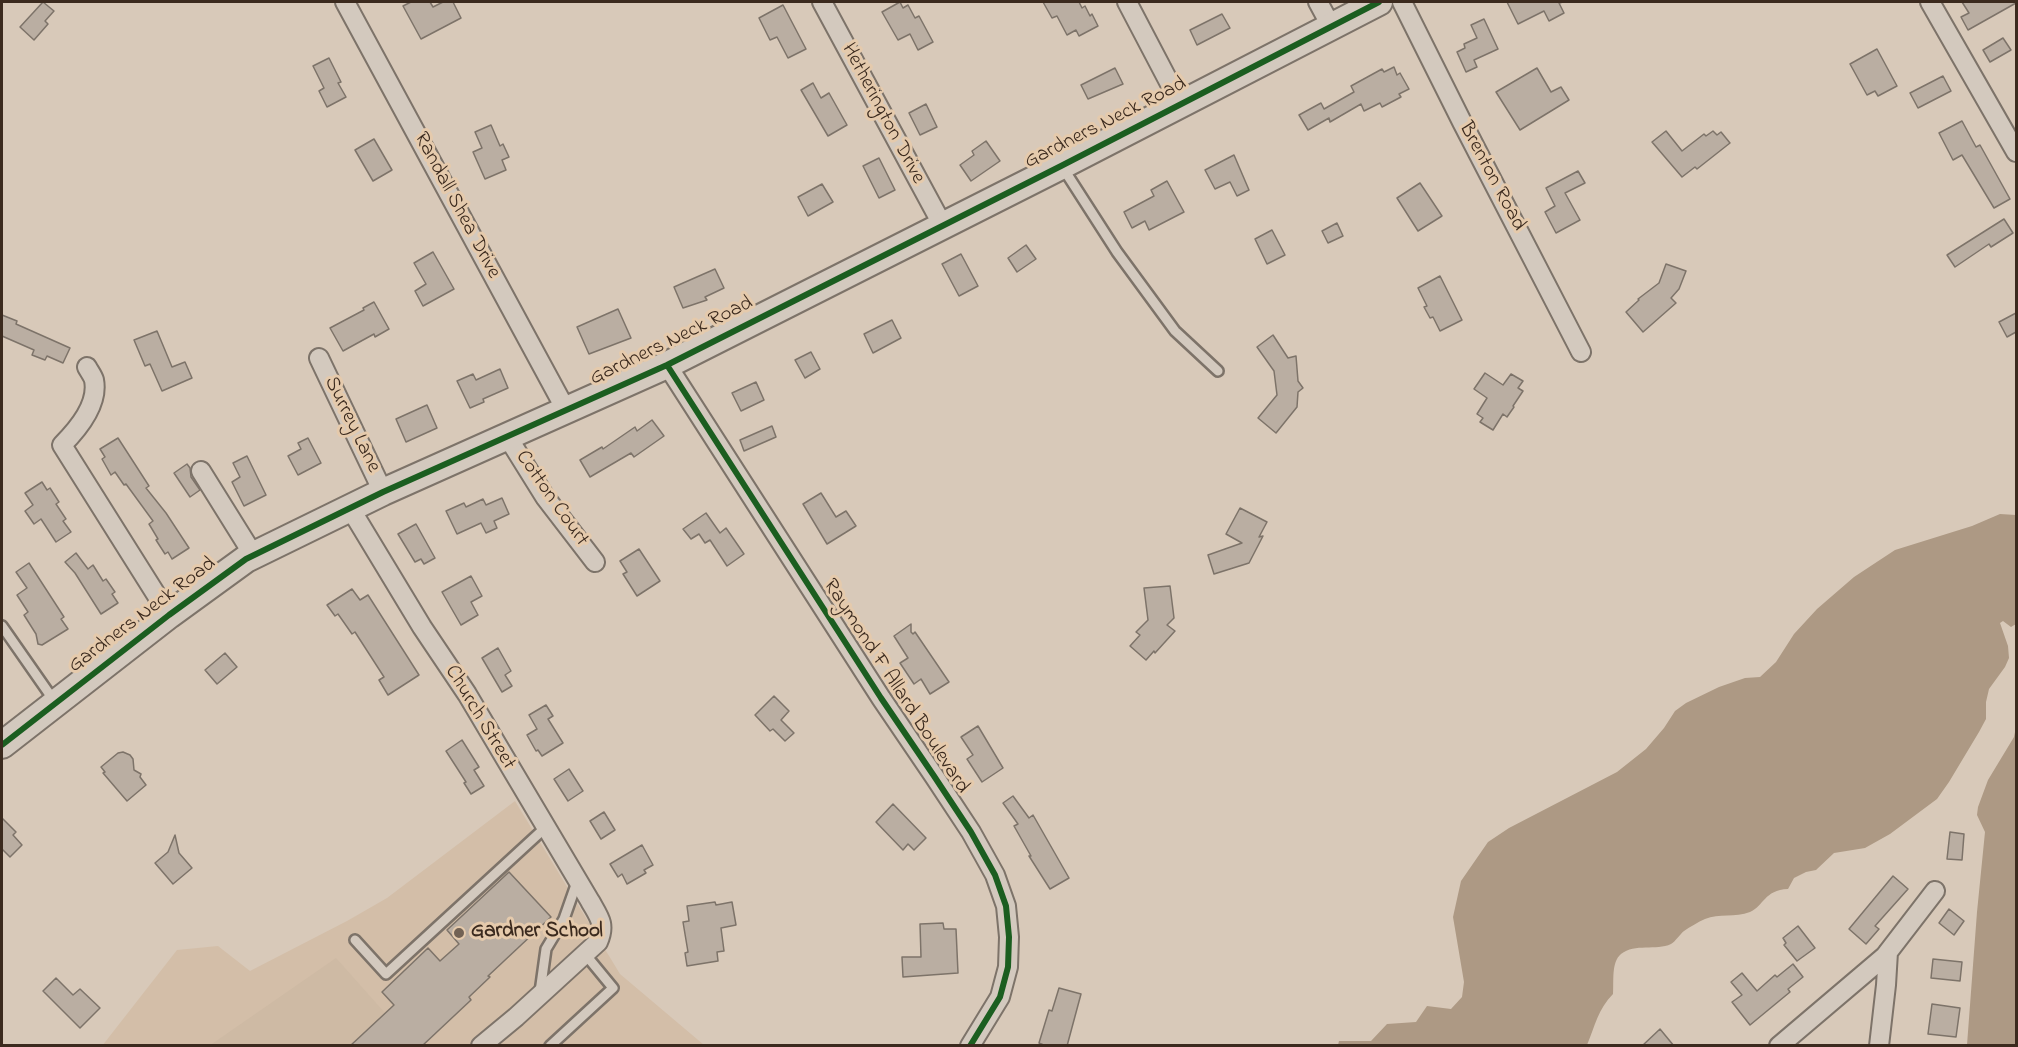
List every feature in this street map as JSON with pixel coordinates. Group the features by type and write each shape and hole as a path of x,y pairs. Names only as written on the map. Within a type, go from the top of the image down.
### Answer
{"street":[{"name":"Randall Shea Drive","path":"345,2 566,410"},
{"name":"Hetherington Drive","path":"822,2 943,226"},
{"path":"1127,2 1180,105"},
{"path":"1318,2 1330,26"},
{"name":"Gardners Neck Road","path":"2,745 169,615 254,556 383,492 666,365 1061,166 1379,2"},
{"name":"Brenton Road","path":"1402,2 1581,352"},
{"path":"1930,2 2016,152"},
{"name":"Surrey Lane","path":"319,358 383,492"},
{"name":"Raymond F Allard Boulevard","path":"666,365 881,698 971,832 995,875 1006,906 1009,937 1008,967 1000,997 970,1046"},
{"path":"87,367 94,380 91,404 84,419 62,446 169,615"},
{"name":"Cotton Court","path":"507,436 545,497 595,562"},
{"path":"201,471 254,556"},
{"name":"Church Street","path":"350,508 422,627 466,694 602,923 603,931 598,942 585,954"},
{"path":"1779,1046 1888,952 1935,891"},
{"path":"1879,1046 1888,952"},
{"path":"481,1046 585,954"}],"lane":[{"path":"1061,166 1117,252 1175,331 1218,371"},
{"path":"2,626 56,704"},
{"path":"355,940 386,974 546,827"},
{"path":"540,995 546,949 564,919 577,879"},
{"path":"550,1046 613,988 585,954"}],"shaded area":[{"path":"2000,514 2016,515 2016,624 2011,627 2003,621 2000,623 2008,646 2009,658 1989,689 1986,719 1937,799 1890,834 1865,848 1834,853 1816,870 1794,878 1788,889 1769,895 1750,912 1710,917 1684,931 1671,944 1633,949 1621,954 1614,967 1613,994 1600,1012 1587,1045 1338,1045 1339,1041 1371,1041 1387,1024 1416,1022 1427,1006 1451,1009 1462,997 1464,982 1453,917 1461,881 1488,842 1509,828 1617,772 1646,749 1675,711 1686,703 1719,687 1745,678 1760,677 1776,662 1794,634 1817,609 1854,577 1895,550 1972,526"},
{"path":"2016,727 2016,1045 1967,1045 1985,832 1977,815 1978,807 1988,780 2014,737"},
{"name":"Gardner School","path":"515,801 620,974 704,1045 102,1046 177,950 218,946 250,971 387,898"},
{"path":"336,958 385,1013 354,1042 357,1045 209,1046"}],"building":[{"path":"43,2 54,11 45,21 48,24 34,40 20,27"},
{"path":"411,2 430,2 433,7 443,2 453,2 461,18 421,39 403,6"},
{"path":"900,2 903,8 908,5 915,18 919,16 933,42 918,50 910,34 898,40 882,12"},
{"path":"1043,2 1079,2 1082,8 1085,6 1090,16 1092,14 1098,26 1079,36 1076,30 1067,35 1057,16 1052,18"},
{"path":"1507,2 1563,2 1559,3 1564,13 1549,21 1544,11 1518,24"},
{"path":"1962,2 2016,3 1968,30 1961,17 1969,13"},
{"path":"783,5 806,49 788,58 777,37 770,40 759,18"},
{"path":"1222,14 1230,28 1197,45 1190,30"},
{"path":"1484,19 1498,49 1474,60 1477,67 1466,72 1457,52 1465,48 1464,44 1477,38 1471,25"},
{"path":"2003,38 2011,50 1990,62 1983,50"},
{"path":"1877,49 1897,86 1878,96 1875,91 1867,95 1850,64"},
{"path":"329,58 346,97 327,107 319,91 324,88 313,66"},
{"path":"1394,67 1397,75 1400,73 1409,89 1399,94 1401,97 1382,107 1380,103 1364,111 1361,104 1330,122 1329,118 1308,130 1299,115 1321,103 1324,109 1354,92 1351,86 1382,69 1384,72"},
{"path":"1115,68 1123,84 1088,99 1081,85"},
{"path":"1537,68 1551,92 1561,87 1569,100 1520,130 1496,92"},
{"path":"1943,76 1951,91 1918,108 1910,93"},
{"path":"813,83 821,98 829,93 847,125 828,136 801,90"},
{"path":"926,104 937,127 920,135 909,113"},
{"path":"1962,121 1976,147 1980,145 2010,199 1994,208 1962,155 1953,160 1939,133"},
{"path":"491,125 500,146 503,144 509,157 502,160 506,170 485,179 473,152 482,148 475,132"},
{"path":"1666,131 1682,151 1704,134 1706,136 1713,131 1717,135 1721,132 1730,143 1697,169 1695,167 1682,177 1652,142"},
{"path":"374,139 392,170 373,181 355,150"},
{"path":"986,141 1000,161 971,181 960,165 974,155 972,151"},
{"path":"1234,155 1249,190 1237,196 1230,182 1215,189 1205,170"},
{"path":"879,158 895,190 879,198 863,166"},
{"path":"1578,171 1585,183 1565,193 1580,220 1556,233 1545,212 1555,206 1546,188"},
{"path":"1167,181 1184,212 1149,230 1145,221 1132,228 1124,212 1154,196 1151,190"},
{"path":"1420,183 1442,216 1418,231 1397,198"},
{"path":"822,184 833,202 808,216 798,197"},
{"path":"2004,219 2013,233 1991,247 1989,244 1955,267 1947,255"},
{"path":"1337,223 1343,236 1328,243 1322,231"},
{"path":"1272,230 1285,255 1267,264 1255,239"},
{"path":"1026,245 1036,259 1017,272 1008,258"},
{"path":"433,252 454,289 423,306 415,291 426,284 414,263"},
{"path":"961,254 978,286 959,296 942,264"},
{"path":"1666,264 1686,271 1679,289 1671,298 1676,303 1643,332 1626,312 1638,299 1659,283"},
{"path":"715,269 724,288 705,297 707,300 683,308 674,287"},
{"path":"1440,276 1462,320 1440,331 1433,317 1430,318 1424,307 1427,306 1418,288"},
{"path":"374,302 389,329 375,337 374,334 343,351 330,328 364,310 363,308"},
{"path":"618,309 631,338 589,354 577,327"},
{"path":"2016,313 2016,332 2007,337 1999,322"},
{"path":"2,315 17,321 16,324 70,348 63,363 47,356 45,360 32,355 34,350 2,336"},
{"path":"892,320 901,338 873,353 864,334"},
{"path":"157,331 172,367 185,362 192,378 162,391 150,364 145,366 134,340"},
{"path":"1273,335 1288,358 1296,356 1298,381 1303,388 1298,392 1297,407 1276,433 1258,418 1277,395 1274,371 1257,347"},
{"path":"811,352 820,369 805,378 795,360"},
{"path":"500,369 508,388 483,399 484,402 470,408 457,381 473,374 476,380"},
{"path":"1485,373 1503,385 1511,374 1523,381 1518,388 1523,391 1514,407 1507,417 1503,414 1493,430 1480,422 1483,418 1477,414 1487,398 1474,389"},
{"path":"756,382 764,400 741,411 732,393"},
{"path":"427,405 437,428 406,442 396,419"},
{"path":"652,420 664,436 634,457 631,453 590,477 580,460 602,447 603,449 635,427 637,431"},
{"path":"772,426 776,437 744,451 740,440"},
{"path":"118,438 149,486 146,488 189,548 172,559 168,552 165,554 156,540 158,539 149,524 153,521 126,484 124,485 115,472 111,475 102,459 105,457 100,449"},
{"path":"308,438 321,463 298,475 288,456 301,449 298,443"},
{"path":"247,456 266,495 244,506 232,482 240,477 233,463"},
{"path":"187,464 191,477 200,490 190,497 174,473"},
{"path":"42,482 47,490 50,488 59,502 56,504 66,519 63,521 71,532 56,542 41,519 34,524 25,511 33,505 25,493"},
{"path":"821,493 836,517 846,511 856,526 827,544 803,504"},
{"path":"502,498 509,514 494,521 497,528 486,533 481,523 457,534 446,511 464,503 466,507 483,499 486,505"},
{"path":"1240,508 1267,522 1259,537 1263,536 1249,563 1214,574 1208,555 1242,543 1226,534"},
{"path":"706,513 720,533 726,528 744,554 727,566 710,540 705,543 699,534 691,539 683,529"},
{"path":"416,524 435,558 424,564 421,559 415,562 398,534"},
{"path":"639,549 660,581 637,596 623,574 627,572 620,561"},
{"path":"76,553 88,569 93,565 103,581 106,579 115,592 112,594 118,603 101,614 75,573 65,562"},
{"path":"29,563 64,617 61,619 68,629 42,645 38,644 36,634 24,615 28,612 17,595 27,588 16,572"},
{"path":"471,576 482,596 471,602 478,615 461,625 442,592"},
{"path":"1170,586 1174,618 1167,625 1175,631 1146,660 1130,646 1140,635 1136,632 1148,620 1144,588"},
{"path":"352,589 360,600 368,595 419,675 388,695 379,680 384,677 355,632 352,634 338,614 335,616 327,605"},
{"path":"911,624 911,632 913,634 915,632 949,682 930,694 921,679 914,684 900,663 908,658 894,636"},
{"path":"498,648 511,671 505,675 512,686 502,692 482,658"},
{"path":"225,653 237,667 217,684 205,670"},
{"path":"774,696 789,711 781,720 794,733 785,741 773,729 770,731 755,715"},
{"path":"546,705 553,716 548,719 563,743 542,756 538,750 536,751 527,735 537,729 529,715"},
{"path":"978,726 1003,768 982,782 967,759 973,755 961,737"},
{"path":"462,740 479,767 474,770 484,786 471,794 446,751"},
{"path":"123,752 133,759 134,770 141,774 140,777 146,785 127,801 103,773 105,772 101,767 118,753"},
{"path":"569,769 583,791 568,801 554,779"},
{"path":"1013,796 1029,818 1033,815 1069,878 1050,889 1029,856 1031,856 1014,826 1018,824 1003,803"},
{"path":"893,804 926,838 914,850 908,844 903,850 876,822"},
{"path":"604,812 615,830 601,839 590,821"},
{"path":"2,818 16,832 13,835 22,845 10,857 2,849"},
{"path":"1950,832 1964,834 1962,860 1947,859"},
{"path":"175,835 179,853 192,868 173,884 155,863 168,852"},
{"path":"642,845 653,865 644,870 646,873 627,884 622,874 618,877 610,864"},
{"path":"509,872 551,917 488,976 490,977 469,997 471,1000 422,1046 350,1046 394,1005 382,992 428,948 440,961 459,944 447,930"},
{"path":"1893,876 1908,889 1875,926 1879,929 1866,944 1849,929"},
{"path":"715,902 716,905 732,902 736,925 721,928 724,951 717,952 718,961 687,966 685,953 688,952 683,922 689,921 687,906"},
{"path":"1949,909 1964,921 1954,935 1939,923"},
{"path":"943,923 944,929 956,929 958,973 903,977 902,957 921,957 920,924"},
{"path":"1798,926 1815,948 1797,961 1784,945 1786,943 1783,938"},
{"path":"1933,959 1962,962 1960,981 1931,978"},
{"path":"1793,964 1803,977 1788,989 1790,992 1750,1025 1732,1002 1742,995 1731,982 1742,973 1757,991 1775,975 1777,977"},
{"path":"56,978 73,995 80,989 100,1008 80,1028 43,991"},
{"path":"1059,988 1081,994 1067,1046 1046,1046 1039,1043 1049,1010 1052,1011"},
{"path":"1932,1004 1960,1008 1956,1037 1928,1034"},
{"path":"1660,1029 1674,1046 1642,1046"}],"cycle path":[{"path":"2,745 169,615 246,559 383,492 667,365 1379,2"},
{"path":"667,365 881,698 971,832 995,875 1006,906 1009,937 1008,967 1000,997 970,1046"}],"place":[{"name":"Gardner School","path":"459,933"}]}
